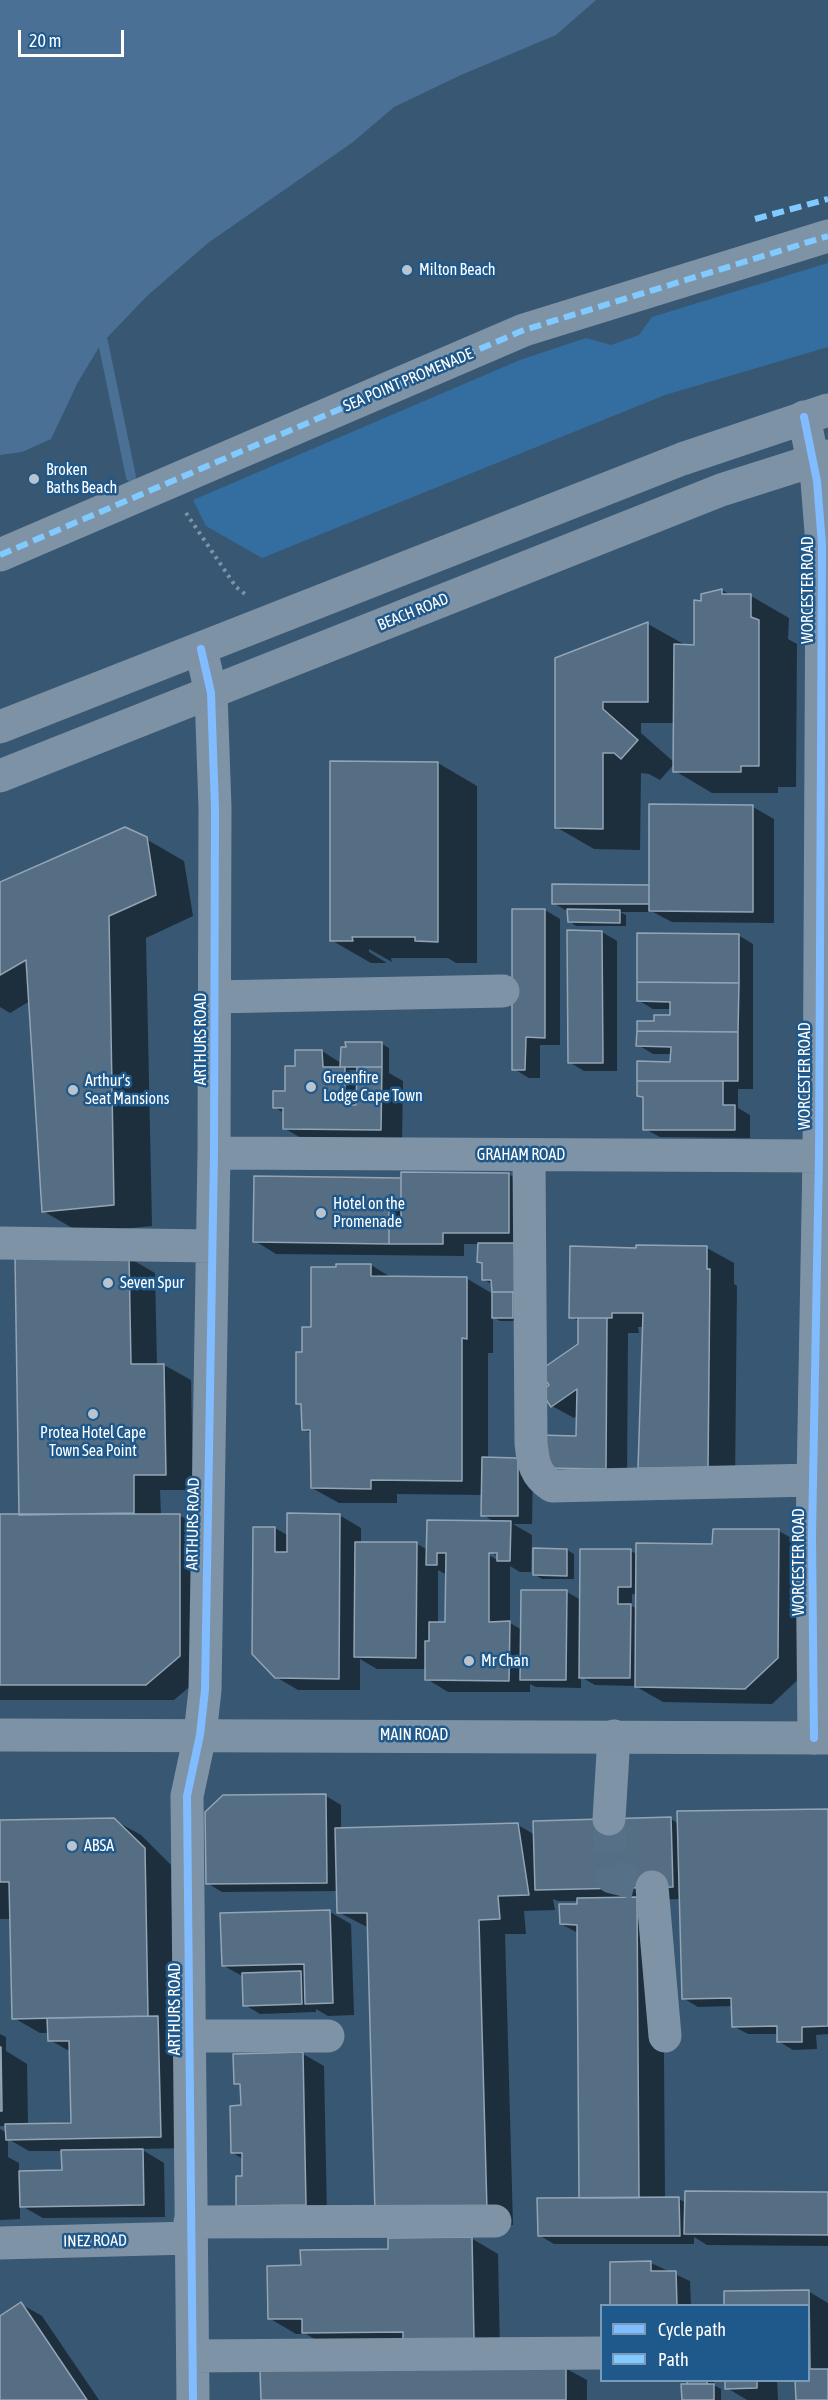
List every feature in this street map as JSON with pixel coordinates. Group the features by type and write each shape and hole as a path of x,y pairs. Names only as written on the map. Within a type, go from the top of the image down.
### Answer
{"main road":[{"path":"0,727 682,459 816,414"},
{"name":"BEACH ROAD","path":"0,776 721,490 821,458"},
{"name":"MAIN ROAD","path":"0,1735 821,1738"}],"street":[{"name":"SEA POINT PROMENADE","path":"0,555 524,330 828,236"},
{"name":"WORCESTER ROAD","path":"816,414 821,458 824,874 821,1432 813,1480 820,1536 821,1738"},
{"name":"ARTHURS ROAD","path":"193,2400 187,1797 200,1735 205,1690 214,1153 215,808 211,693 201,649"},
{"path":"214,997 503,991"},
{"name":"GRAHAM ROAD","path":"214,1153 823,1156"},
{"path":"529,1155 531,1443 533,1462 540,1478 552,1486 813,1480"},
{"path":"0,1243 212,1246"},
{"path":"609,1819 614,1736"},
{"path":"652,1887 665,2036"},
{"path":"188,2036 328,2036"},
{"name":"INEZ ROAD","path":"0,2243 190,2230 495,2221"},
{"path":"193,2356 600,2353"}],"path":[{"path":"167,485 236,586 249,597"}],"shaded area":[{"path":"0,0 596,0 556,35 461,75 394,107 353,142 208,243 147,296 101,344 78,382 51,439 22,452 0,455"},
{"path":"828,263 828,347 665,395 262,558 206,526 193,500 520,360 586,338 611,345 639,335 652,317"}],"building":[{"path":"722,589 722,594 751,594 751,617 759,620 759,766 741,766 741,772 673,772 674,644 694,645 694,600 701,601 701,594"},
{"path":"648,622 648,702 603,702 603,709 638,740 621,759 614,753 603,753 603,829 555,828 555,658"},
{"path":"330,761 438,762 438,942 415,941 415,937 352,937 353,941 330,941"},
{"path":"649,804 753,805 753,912 649,911"},
{"name":"Arthur's Seat Mansions","path":"125,827 147,837 156,895 109,916 114,1205 42,1212 26,960 0,975 0,882"},
{"path":"552,884 649,885 649,904 552,904"},
{"path":"512,909 545,909 545,1038 526,1037 525,1070 512,1070"},
{"path":"567,909 620,910 620,923 568,922"},
{"path":"567,930 602,931 603,1063 568,1063"},
{"path":"637,933 739,934 739,983 637,982"},
{"path":"637,982 739,983 738,1032 637,1031 637,1021 654,1021 654,1015 670,1015 670,1002 637,1001"},
{"path":"637,1031 738,1032 738,1081 637,1081 637,1061 670,1062 671,1047 636,1046"},
{"path":"345,1042 382,1042 382,1067 340,1067 341,1047 346,1047"},
{"path":"295,1050 322,1050 323,1067 345,1067 345,1105 356,1105 357,1067 382,1067 381,1130 283,1129 283,1108 273,1108 273,1091 285,1091 285,1066 295,1066"},
{"path":"637,1081 723,1081 723,1105 735,1105 735,1130 643,1130 643,1097 637,1096"},
{"path":"401,1172 509,1173 509,1233 443,1233 443,1244 389,1244 389,1225 401,1225"},
{"name":"Hotel on the Promenade","path":"254,1176 401,1178 401,1201 389,1201 389,1244 253,1242"},
{"path":"478,1243 514,1243 518,1292 492,1292 491,1280 482,1280 482,1263 477,1262"},
{"path":"636,1245 707,1246 707,1269 710,1269 708,1469 638,1468 643,1313 612,1313 612,1318 569,1318 570,1246 636,1248"},
{"path":"129,1256 131,1364 164,1364 166,1475 134,1475 134,1513 19,1515 15,1257"},
{"path":"336,1264 371,1264 371,1276 467,1277 467,1339 462,1338 462,1481 371,1480 371,1489 311,1488 310,1430 302,1430 301,1404 296,1404 296,1352 302,1352 302,1327 311,1327 311,1267 336,1267"},
{"path":"492,1292 513,1292 513,1318 492,1318"},
{"path":"578,1318 607,1318 606,1469 539,1468 539,1435 576,1436 577,1389 551,1407 541,1392 549,1385 539,1371 578,1344"},
{"path":"482,1457 518,1458 518,1516 481,1516"},
{"path":"287,1513 340,1514 339,1679 275,1678 252,1654 253,1527 275,1527 275,1552 287,1552"},
{"path":"0,1514 180,1514 180,1656 146,1685 0,1685"},
{"path":"427,1520 511,1521 510,1561 497,1561 497,1553 489,1553 489,1622 510,1621 509,1681 425,1680 425,1641 429,1641 429,1622 445,1622 446,1553 437,1553 437,1565 426,1565"},
{"path":"713,1529 779,1529 778,1658 745,1689 635,1687 636,1543 712,1544"},
{"path":"355,1542 417,1542 416,1658 354,1657"},
{"path":"533,1548 567,1549 567,1576 533,1575"},
{"path":"580,1549 631,1549 631,1587 618,1587 618,1604 631,1604 630,1678 579,1678"},
{"path":"521,1590 567,1590 566,1680 520,1680"},
{"path":"326,1794 327,1883 206,1884 205,1812 223,1795"},
{"path":"828,1809 828,2026 802,2027 802,2042 777,2042 777,2026 732,2027 731,1998 682,1999 677,1811"},
{"path":"671,1817 673,1887 535,1890 533,1821"},
{"path":"114,1818 145,1848 148,2016 12,2019 9,1882 0,1882 0,1820"},
{"path":"518,1823 529,1895 498,1896 500,1919 479,1920 487,2210 375,2213 367,1913 337,1913 335,1828"},
{"path":"637,1897 639,2198 579,2198 577,1925 560,1924 559,1904 577,1904 577,1898"},
{"path":"330,1910 333,2003 305,2004 304,1964 222,1966 220,1913"},
{"path":"301,1971 302,2004 243,2006 242,1973"},
{"path":"158,2016 161,2137 6,2140 5,2124 71,2123 69,2041 48,2041 47,2018"},
{"path":"0,2047 2,2111 0,2111"},
{"path":"303,2052 306,2205 236,2206 236,2176 242,2176 242,2153 231,2153 230,2106 241,2105 240,2084 234,2084 233,2054"},
{"path":"143,2149 144,2205 20,2207 19,2171 62,2170 61,2150"},
{"path":"685,2191 828,2192 828,2235 684,2234"},
{"path":"679,2197 680,2236 538,2236 537,2198"},
{"path":"472,2237 474,2340 403,2341 403,2332 302,2333 302,2319 268,2319 267,2266 301,2265 300,2250 388,2249 388,2238"},
{"path":"651,2261 651,2271 676,2271 677,2304 610,2304 610,2262"},
{"path":"809,2290 809,2304 724,2304 724,2291"},
{"path":"21,2302 87,2400 0,2400 0,2316"},
{"path":"566,2366 566,2400 261,2400 260,2369"},
{"path":"810,2369 828,2369 828,2400 796,2400 795,2382 810,2382"},
{"path":"687,2382 707,2382 707,2384 687,2384"},
{"path":"725,2382 757,2382 757,2388 725,2389"},
{"path":"681,2384 714,2384 714,2400 682,2400"}],"waterway":[{"path":"103,342 131,477"}],"tunnel":[{"path":"609,1819 612,1877 652,1887"}],"marked path":[{"path":"755,219 828,199"},
{"path":"0,555 524,330 828,236"}],"cycle path":[{"path":"804,417 817,481 822,545 819,1156 812,1536 814,1738"},
{"path":"193,2400 187,1796 200,1735 205,1690 214,1153 215,808 211,693 201,649"}],"place":[{"name":"Milton Beach","path":"407,270"},
{"name":"Broken Baths Beach","path":"34,479"},
{"name":"Greenfire Lodge Cape Town","path":"311,1087"},
{"name":"Arthur's Seat Mansions","path":"73,1090"},
{"name":"Hotel on the Promenade","path":"321,1213"},
{"name":"Seven Spur","path":"108,1283"},
{"name":"Protea Hotel Cape Town Sea Point","path":"93,1414"},
{"name":"Mr Chan","path":"469,1661"},
{"name":"ABSA","path":"72,1846"}]}
